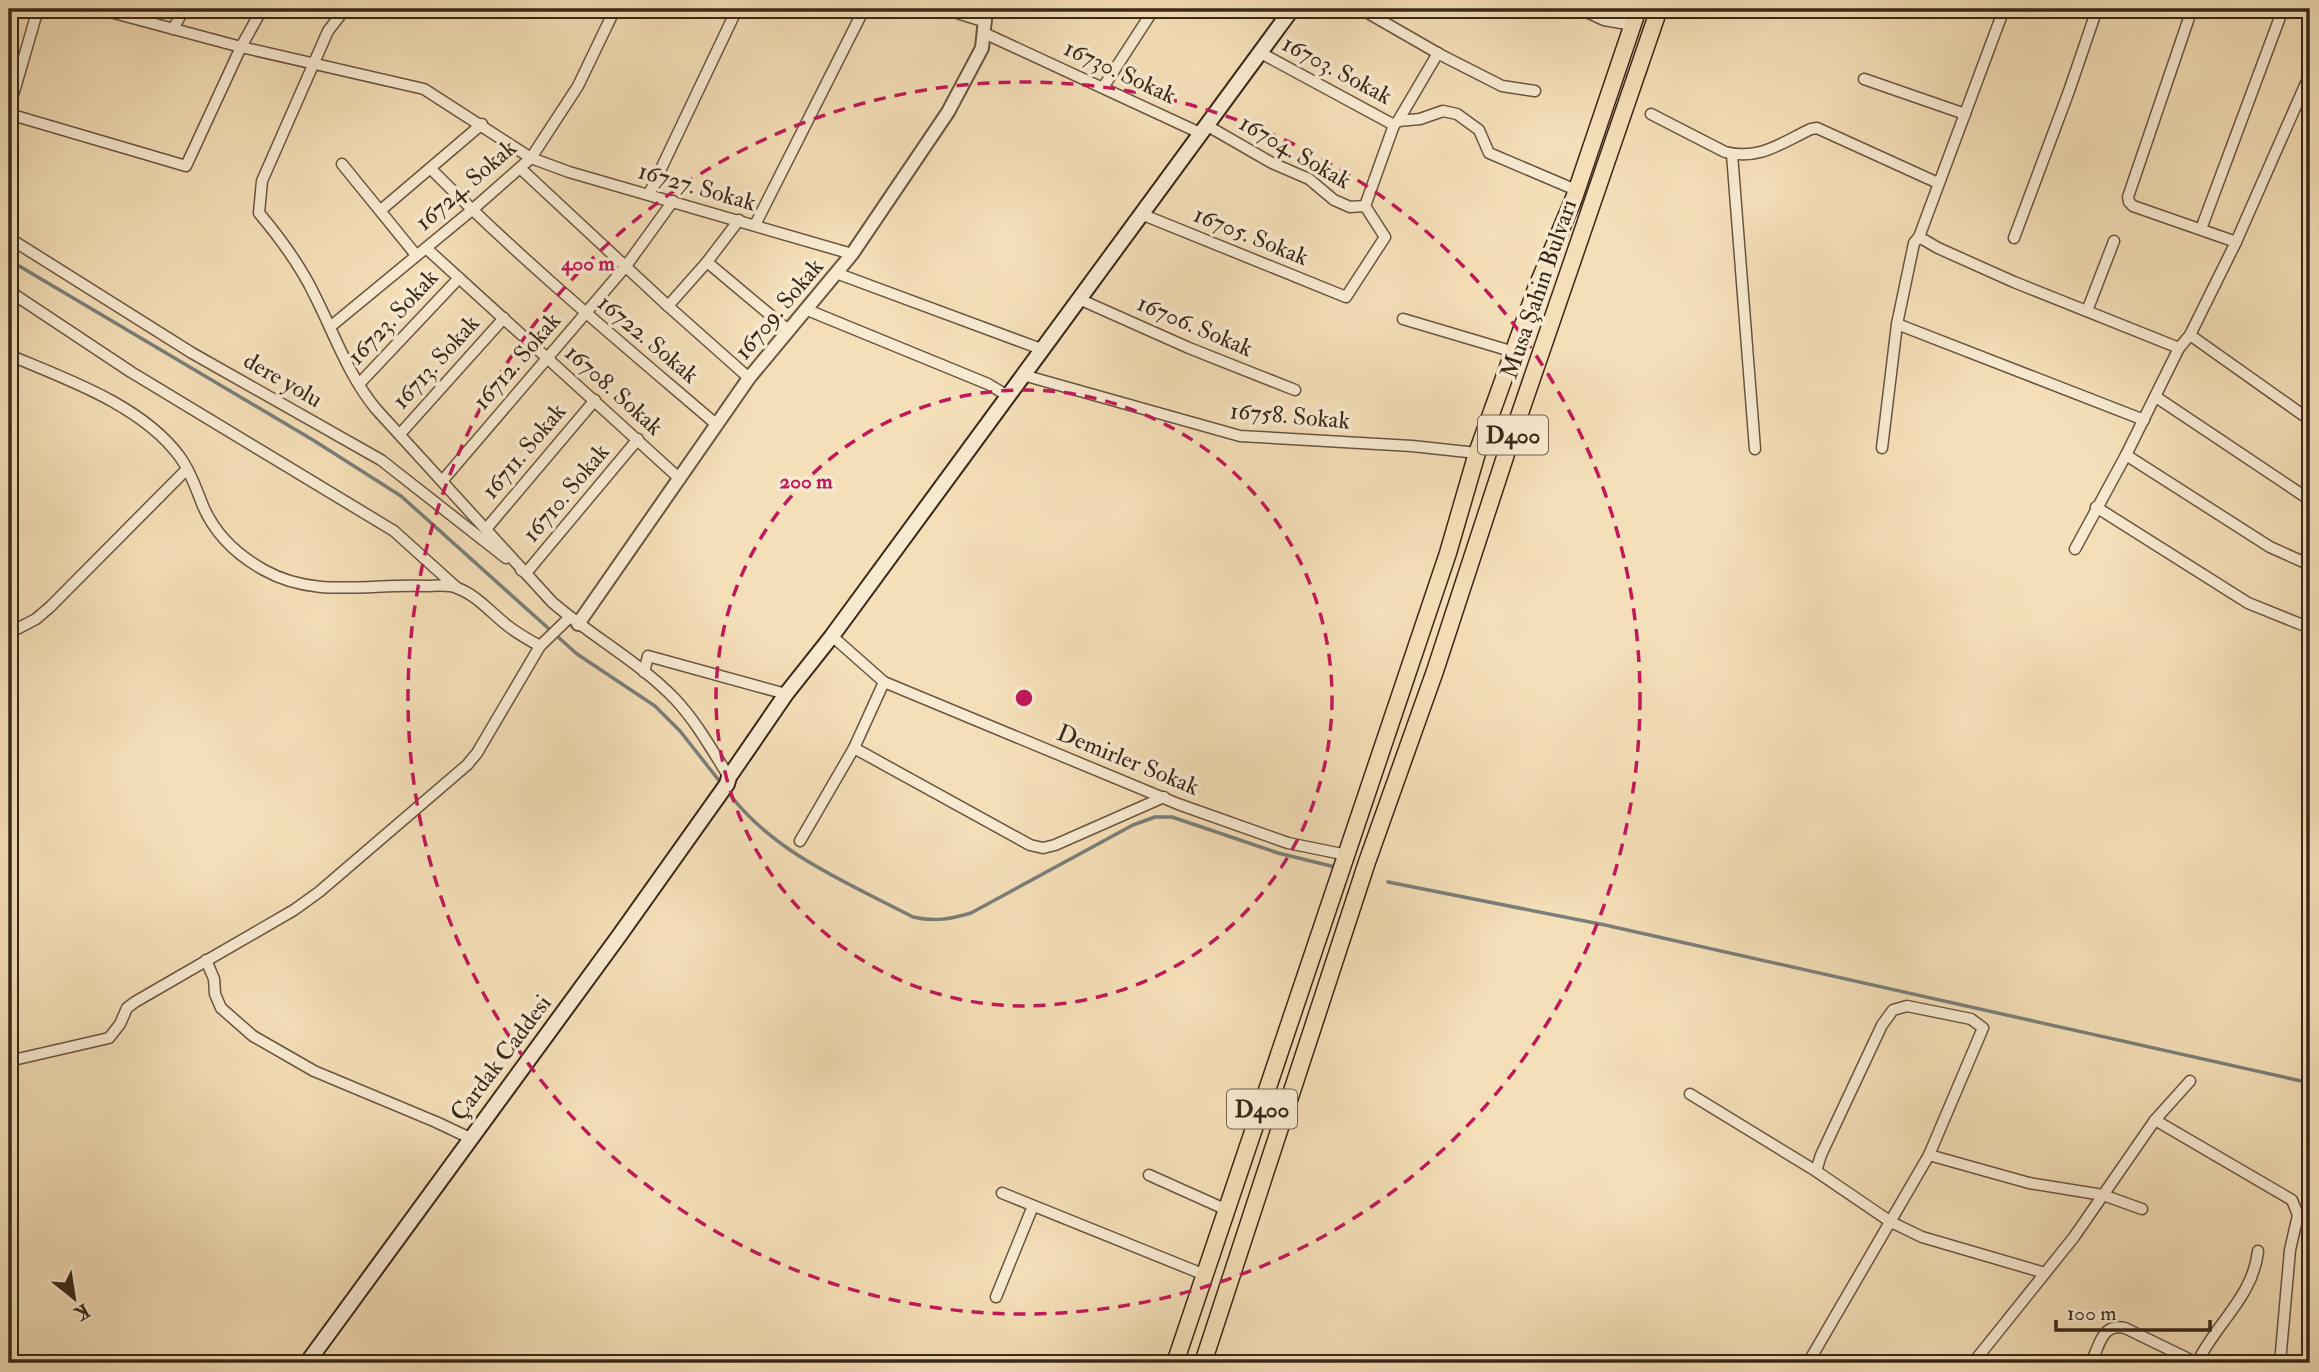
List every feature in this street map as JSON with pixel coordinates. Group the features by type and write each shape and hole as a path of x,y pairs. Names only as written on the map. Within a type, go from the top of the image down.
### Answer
{"highway":[{"name":"Musa Şahin Bulvarı","path":"1347,855 1448,553 1477,453 1536,289 1576,190 1638,9"},
{"name":"Musa Şahin Bulvarı","path":"1203,1363 1367,862 1435,671 1506,454 1659,9"},
{"name":"D400","path":"1175,1363 1347,855"}],"main road":[{"name":"Çardak Caddesi","path":"307,1363 530,1060 786,694 832,636 1292,9"}],"street":[{"path":"38,9 9,111 186,166 241,47 262,9"},
{"name":"16727. Sokak","path":"99,9 241,47 424,89 531,158 569,172 852,254"},
{"path":"173,29 184,9"},
{"path":"345,9 328,32 262,181 259,213 297,264 359,384 376,409 552,602 644,672 673,698 692,720 728,780"},
{"name":"16724. Sokak","path":"330,327 531,158 578,86 615,9"},
{"path":"649,194 737,9"},
{"path":"755,225 864,9"},
{"name":"16730. Sokak","path":"944,9 1104,86 1203,129"},
{"name":"16709. Sokak","path":"574,621 680,479 749,378 852,254 948,112 982,48 986,9"},
{"path":"1104,86 1152,12 1161,9"},
{"path":"1362,9 1502,86 1535,91"},
{"path":"1580,9 1604,20 1633,25"},
{"path":"1882,448 1898,324 1914,243 1919,237 2004,9"},
{"path":"2014,239 2097,9"},
{"path":"2192,9 2128,197 2133,206 2236,242"},
{"path":"2202,229 2283,9"},
{"name":"16703. Sokak","path":"1259,52 1396,123"},
{"path":"1365,206 1396,123 1438,53"},
{"path":"2075,549 2179,348 2190,335 2236,242 2310,74"},
{"path":"1864,79 1965,114"},
{"path":"1396,123 1420,120 1443,110 1457,114 1479,130 1489,153 1576,190"},
{"path":"1650,114 1732,154 1760,154 1807,130 1825,131 1938,183"},
{"path":"381,210 482,124"},
{"name":"16704. Sokak","path":"1203,129 1310,179 1334,200 1350,207 1365,206"},
{"path":"1732,154 1755,449"},
{"path":"342,164 416,255"},
{"name":"16722. Sokak","path":"431,169 472,210 586,313 718,425"},
{"path":"521,169 749,378"},
{"name":"16712. Sokak","path":"443,480 626,266 673,201"},
{"name":"16705. Sokak","path":"1141,214 1346,297 1385,237 1365,206"},
{"path":"668,306 739,220"},
{"path":"1919,237 1938,248 2179,348"},
{"name":"dere yolu","path":"9,238 191,352 381,460 526,573"},
{"path":"2087,311 2114,242"},
{"name":"16708. Sokak","path":"426,248 680,479"},
{"path":"707,262 787,329"},
{"path":"836,274 1041,349"},
{"name":"16723. Sokak","path":"359,384 458,278"},
{"path":"9,291 131,372 394,531 456,587 477,599 509,627 543,644"},
{"name":"16706. Sokak","path":"1079,299 1189,348 1295,390"},
{"path":"804,309 988,384 1007,396"},
{"name":"16713. Sokak","path":"400,435 504,318"},
{"path":"1403,319 1514,352"},
{"path":"1898,324 2144,420"},
{"path":"2190,335 2310,420"},
{"path":"9,355 90,390 151,426 187,468 204,508 222,537 241,555 267,572 314,587 456,587"},
{"name":"16758. Sokak","path":"1023,375 1240,436 1412,446 1477,453"},
{"path":"2156,397 2310,499"},
{"name":"16711. Sokak","path":"486,528 595,400"},
{"name":"16710. Sokak","path":"526,573 638,439"},
{"path":"2126,455 2270,547 2310,565"},
{"path":"9,633 36,619 50,607 187,468"},
{"path":"2096,507 2248,603 2310,628"},
{"path":"9,1061 108,1038 120,1024 127,1008 135,1002 294,910 319,892 467,765 543,644 559,628 574,621"},
{"name":"Demirler Sokak","path":"832,636 884,682 1164,797 1288,843 1347,855"},
{"path":"644,672 648,656 786,694"},
{"path":"800,841 854,748 884,682"},
{"path":"854,748 1030,845 1043,848 1070,839 1164,797"},
{"path":"205,960 214,979 215,994 221,1008 253,1036 314,1071 470,1138"},
{"path":"1808,1363 1929,1155 1983,1028 1971,1019 1907,1006 1893,1010 1882,1025 1816,1171"},
{"path":"1973,1363 2074,1237 2155,1120 2190,1081"},
{"path":"1690,1094 1816,1171 1891,1222 1922,1237 2045,1273"},
{"path":"2155,1120 2292,1200 2296,1207 2298,1215 2290,1250 2280,1363"},
{"path":"1929,1155 2029,1183 2103,1195 2142,1209"},
{"path":"1149,1175 1227,1210"},
{"path":"1002,1194 1205,1275"},
{"path":"996,1297 1033,1206"},
{"path":"2091,1363 2108,1329 2114,1326 2125,1328 2197,1363 2214,1335 2239,1303 2248,1286 2258,1251"}],"waterway":[{"path":"9,260 313,440 401,496 577,654 655,706 680,731 721,783"},
{"path":"728,792 767,832 813,865 921,919 942,919 971,913 1133,825 1155,817 1172,817 1278,853 1335,867"},
{"path":"1388,882 1605,925 2310,1083"}]}
